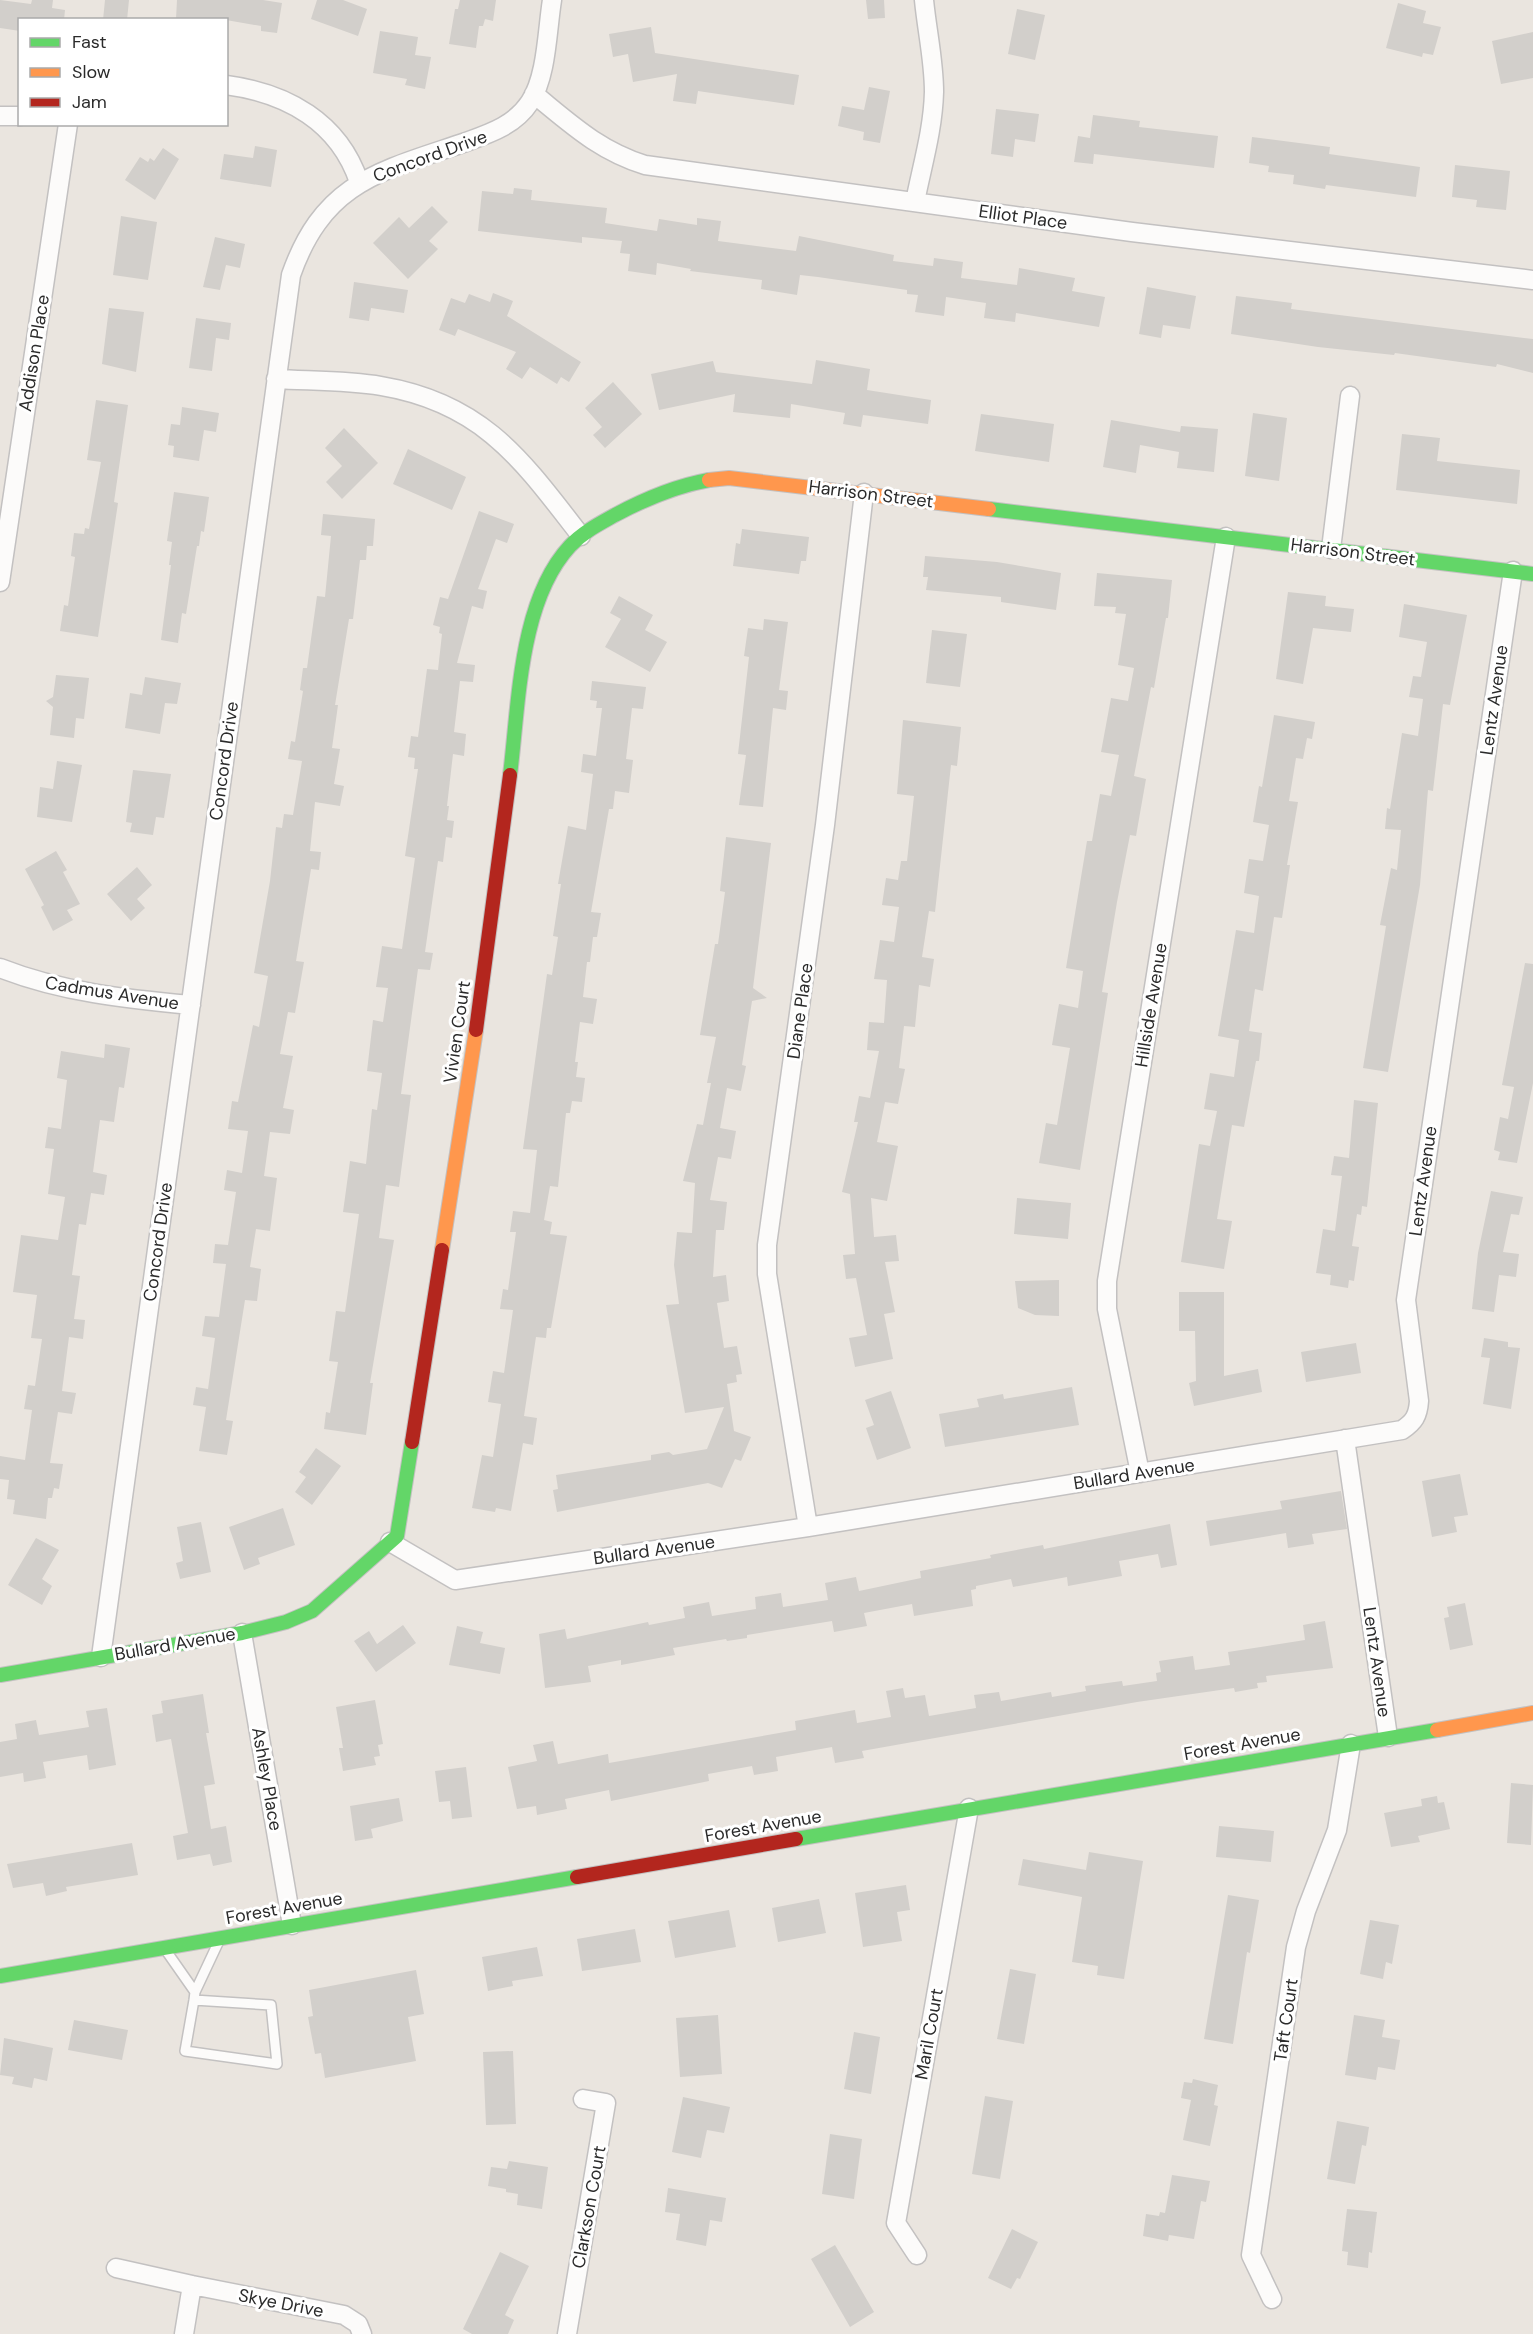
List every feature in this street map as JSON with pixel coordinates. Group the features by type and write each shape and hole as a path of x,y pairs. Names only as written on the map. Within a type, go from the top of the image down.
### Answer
{"street":[{"name":"Concord Drive","path":"101,1658 291,275 300,248 315,223 334,201 359,182 382,171 496,132 514,120 534,94 541,78 552,0"},
{"path":"915,202 931,125 934,92 932,54 924,0"},
{"path":"228,85 279,98 307,112 326,126 344,148 359,182"},
{"name":"Elliot Place","path":"534,94 594,144 619,157 645,165 1132,232 1533,280"},
{"path":"0,116 18,116"},
{"name":"Addison Place","path":"0,582 68,126"},
{"path":"276,379 379,386 411,392 445,404 477,422 502,441 528,468 581,536"},
{"path":"1331,549 1350,396"},
{"name":"Harrison Street","path":"581,536 653,494 698,481 729,478 1533,574"},
{"name":"Diane Place","path":"808,1527 766,1274 767,1245 825,825 864,493"},
{"name":"Vivien Court","path":"390,1542 397,1536 473,1053 528,634 537,602 551,574 581,536"},
{"name":"Hillside Avenue","path":"1140,1473 1107,1309 1107,1281 1226,537"},
{"name":"Lentz Avenue","path":"1388,1737 1345,1439 1402,1430 1412,1423 1418,1414 1419,1401 1406,1300 1513,571"},
{"name":"Cadmus Avenue","path":"0,968 32,981 66,989 191,1005"},
{"name":"Bullard Avenue","path":"0,1675 242,1633 286,1623 312,1611 390,1542 455,1580 808,1527 1345,1439"},
{"name":"Ashley Place","path":"242,1633 292,1925"},
{"name":"Forest Avenue","path":"0,1976 1533,1713"},
{"name":"Taft Court","path":"1272,2299 1251,2255 1296,1947 1306,1911 1337,1830 1351,1744"},
{"name":"Maril Court","path":"916,2255 896,2223 969,1808"},
{"name":"Clarkson Court","path":"567,2334 606,2103 583,2099"},
{"name":"Skye Drive","path":"116,2268 344,2315 358,2324 362,2334"},
{"path":"184,2334 192,2285"}],"lane":[{"path":"194,1996 271,2005 277,2064 186,2051 194,1996 220,1938"},
{"path":"164,1947 194,1996"}],"building":[{"path":"0,0 31,4 32,0 53,0 52,8 65,10 64,18 18,18 18,31 0,28"},
{"path":"105,0 129,0 127,18 103,18"},
{"path":"177,0 263,0 282,3 277,33 261,31 261,26 228,20 228,18 176,18"},
{"path":"317,0 343,0 367,9 358,36 311,19"},
{"path":"460,0 496,0 493,21 485,19 483,26 479,26 476,48 449,44 455,9 458,9"},
{"path":"866,0 884,0 885,18 868,19"},
{"path":"1398,3 1426,11 1423,23 1441,27 1433,55 1423,53 1422,57 1386,48"},
{"path":"1017,9 1045,15 1035,60 1008,54"},
{"path":"651,27 655,53 799,75 794,105 698,91 696,104 673,101 677,74 633,82 628,54 613,57 609,34"},
{"path":"380,31 418,37 415,55 431,57 425,89 405,85 407,79 373,73"},
{"path":"1533,32 1533,78 1501,84 1492,41"},
{"path":"869,87 890,91 880,143 863,140 864,132 838,126 842,106 864,110"},
{"path":"996,109 1039,114 1035,142 1015,139 1013,157 991,154"},
{"path":"1093,115 1140,121 1139,127 1218,136 1214,168 1094,154 1093,164 1074,162 1078,136 1090,138"},
{"path":"1252,137 1330,147 1329,154 1420,167 1416,197 1326,185 1325,189 1293,184 1294,175 1268,172 1269,166 1249,163"},
{"path":"255,146 277,150 271,187 220,179 224,154 253,158"},
{"path":"163,148 179,159 155,200 125,180 140,157 148,162 150,158 154,161"},
{"path":"1455,165 1510,171 1506,210 1476,207 1477,200 1452,197"},
{"path":"514,188 532,190 531,200 607,208 605,223 657,231 659,219 697,225 697,218 721,221 718,241 796,251 799,236 894,255 893,261 933,266 934,258 963,262 961,278 1017,285 1019,268 1075,278 1072,291 1105,297 1099,327 1016,313 1015,322 984,318 986,303 946,297 944,316 915,312 918,295 907,294 907,290 818,277 800,275 797,295 761,289 762,280 690,271 691,269 657,263 656,275 628,271 630,254 620,253 622,241 582,237 582,243 478,231 482,191 513,194"},
{"path":"432,206 448,222 429,241 438,249 408,279 373,243 399,217 409,228"},
{"path":"121,216 157,222 148,280 113,275"},
{"path":"215,237 245,244 240,268 226,265 220,290 203,287"},
{"path":"354,282 408,290 404,313 371,308 369,321 349,318"},
{"path":"1147,287 1196,296 1190,329 1163,325 1161,338 1139,334"},
{"path":"493,293 513,301 507,316 581,362 569,382 561,377 557,384 530,367 522,379 506,369 516,352 458,329 455,336 439,330 451,298 465,303 469,294 490,302"},
{"path":"1236,296 1292,303 1291,309 1533,339 1533,373 1497,364 1496,367 1395,353 1394,355 1318,347 1231,334"},
{"path":"109,308 144,312 136,372 102,364"},
{"path":"196,318 231,323 229,340 216,338 212,371 189,368"},
{"path":"816,360 870,369 867,390 931,400 928,424 863,415 861,427 843,424 845,413 791,404 790,418 733,412 735,394 659,410 651,374 713,361 716,372 812,384"},
{"path":"613,382 642,414 605,448 593,435 602,427 585,408"},
{"path":"96,400 128,405 114,502 118,503 98,637 60,631 64,605 68,606 75,557 71,556 74,533 84,534 85,528 89,529 101,462 87,460"},
{"path":"182,407 219,413 216,432 204,430 199,461 173,457 174,446 168,445 171,424 180,425"},
{"path":"1253,413 1287,418 1279,481 1245,476"},
{"path":"981,414 1054,424 1049,462 975,451"},
{"path":"1111,420 1180,432 1181,426 1218,429 1214,472 1177,468 1179,452 1140,445 1136,473 1103,467"},
{"path":"344,428 378,463 342,499 326,482 342,466 325,448"},
{"path":"1402,434 1440,438 1437,461 1520,470 1517,504 1396,490"},
{"path":"408,449 466,477 452,510 393,484"},
{"path":"174,492 209,497 204,532 201,531 199,546 197,546 186,614 182,613 178,643 161,640 171,565 169,565 172,542 167,541"},
{"path":"479,511 514,524 507,543 496,539 478,589 487,591 483,609 472,606 457,663 475,665 473,682 460,681 454,732 466,734 464,756 453,754 447,820 454,821 452,838 446,837 443,862 438,861 425,952 433,953 430,970 418,969 401,1094 411,1095 399,1187 386,1185 379,1238 394,1240 370,1383 373,1383 366,1435 324,1429 326,1412 330,1413 338,1362 329,1361 336,1311 345,1312 359,1214 343,1212 350,1161 366,1164 372,1109 377,1110 382,1073 367,1071 373,1020 383,1022 388,988 376,987 382,946 402,949 415,858 405,856 418,769 414,769 415,758 408,757 411,736 418,737 427,669 438,670 442,634 439,633 440,627 433,625 440,597 448,599"},
{"path":"323,514 375,519 373,546 367,546 366,560 360,560 353,619 349,619 335,705 338,705 332,748 340,749 334,784 344,786 340,806 315,802 310,851 321,852 319,870 311,869 296,961 304,962 295,1013 288,1012 280,1054 293,1056 283,1108 294,1110 290,1134 270,1132 264,1176 277,1178 270,1231 256,1229 250,1267 261,1269 257,1301 245,1300 226,1420 233,1421 227,1455 199,1451 206,1407 193,1405 196,1387 208,1389 215,1338 202,1336 205,1316 219,1317 226,1264 213,1263 215,1244 228,1245 236,1192 224,1190 227,1170 242,1173 248,1131 228,1129 232,1101 238,1102 253,1025 259,1027 268,976 254,973 270,881 276,827 282,828 284,814 293,815 302,761 288,759 291,741 295,742 303,691 300,690 303,668 307,668 317,596 325,597 331,536 321,535"},
{"path":"742,529 809,537 806,561 801,561 799,574 733,566 736,543 740,544"},
{"path":"925,556 997,562 1061,573 1056,610 1001,602 1001,597 926,590 928,577 923,577"},
{"path":"1097,573 1172,580 1168,618 1166,618 1154,688 1151,687 1134,776 1146,779 1136,836 1130,835 1117,902 1102,992 1108,993 1080,1170 1039,1163 1046,1123 1057,1125 1070,1048 1052,1045 1059,1004 1078,1008 1083,971 1066,968 1087,841 1092,841 1100,794 1111,796 1119,755 1101,752 1111,698 1128,701 1134,668 1118,665 1126,614 1115,613 1116,607 1094,606"},
{"path":"1288,592 1326,596 1325,606 1354,609 1351,632 1313,628 1303,684 1276,679"},
{"path":"619,596 653,615 645,630 667,642 650,672 605,647 621,619 610,613"},
{"path":"1404,604 1467,615 1450,705 1443,704 1433,791 1428,790 1420,885 1388,1072 1363,1068 1386,926 1380,925 1391,868 1397,870 1401,830 1385,829 1387,808 1390,809 1402,733 1418,736 1423,699 1409,697 1413,676 1421,677 1427,642 1399,637"},
{"path":"764,619 788,622 779,690 788,691 786,710 773,708 763,807 739,805 746,755 738,754 749,657 744,656 748,628 763,630"},
{"path":"932,630 967,634 960,687 926,683"},
{"path":"56,675 89,678 84,719 76,718 74,738 50,735 53,707 46,701 53,697"},
{"path":"145,677 181,683 177,704 165,703 160,734 125,728 130,693 142,695"},
{"path":"592,681 646,687 643,709 632,708 626,759 633,760 629,793 615,791 613,809 609,809 591,912 601,913 597,937 593,937 590,962 587,962 583,997 597,999 593,1024 580,1022 575,1062 578,1062 576,1077 585,1078 582,1102 572,1101 570,1113 566,1113 558,1187 550,1186 544,1220 552,1222 550,1234 567,1236 551,1328 547,1328 546,1338 536,1337 524,1416 537,1418 533,1445 523,1443 511,1511 496,1508 495,1512 472,1508 482,1455 493,1457 501,1404 488,1402 493,1371 504,1373 513,1310 500,1309 503,1289 508,1290 516,1232 510,1232 513,1211 530,1213 537,1150 523,1149 547,974 552,975 558,937 553,936 561,884 558,884 568,826 586,830 593,774 581,772 583,754 596,756 602,708 596,708 597,701 590,700"},
{"path":"1274,715 1315,722 1312,739 1307,738 1303,759 1296,758 1289,801 1298,802 1287,865 1290,865 1282,918 1274,917 1263,991 1255,989 1249,1031 1262,1033 1259,1061 1256,1061 1244,1127 1232,1125 1217,1219 1232,1221 1224,1269 1181,1262 1199,1144 1210,1146 1217,1111 1204,1109 1210,1073 1234,1077 1239,1040 1218,1036 1236,930 1254,933 1259,896 1244,893 1249,859 1263,861 1269,825 1253,822 1259,786 1262,787"},
{"path":"903,720 961,727 957,766 951,765 935,912 929,911 922,957 934,959 930,987 919,985 915,1027 904,1026 899,1068 905,1069 898,1104 885,1102 877,1142 898,1146 887,1201 871,1198 874,1237 896,1235 899,1261 885,1262 895,1312 884,1314 893,1359 855,1367 849,1338 867,1335 856,1278 846,1279 843,1255 855,1254 850,1194 842,1192 858,1122 854,1122 859,1096 870,1098 879,1051 867,1050 869,1022 884,1023 887,980 874,979 880,940 894,942 899,907 882,905 886,878 898,880 901,861 907,861 914,796 897,794"},
{"path":"57,761 82,765 72,822 37,817 40,787 53,789"},
{"path":"133,770 171,774 164,818 156,817 153,835 130,832 132,823 126,822"},
{"path":"726,837 771,843 753,988 767,998 752,1001 742,1065 746,1066 741,1091 727,1088 720,1128 736,1131 731,1159 718,1157 710,1200 727,1202 724,1230 716,1230 713,1277 726,1275 729,1301 717,1303 724,1348 737,1346 742,1374 736,1375 737,1382 727,1384 734,1431 751,1437 741,1461 735,1459 722,1488 708,1483 557,1512 553,1490 558,1489 556,1475 651,1460 651,1455 669,1452 673,1455 707,1449 724,1407 685,1413 666,1305 679,1304 674,1265 677,1232 692,1233 695,1183 683,1181 697,1124 703,1125 711,1083 707,1083 716,1037 700,1035 715,944 718,944 725,892 720,891"},
{"path":"56,851 67,870 63,872 80,904 67,910 73,920 53,931 41,907 44,905 25,869"},
{"path":"137,867 152,885 137,899 145,908 131,921 107,894"},
{"path":"1525,963 1533,964 1533,1083 1517,1163 1498,1160 1500,1152 1494,1150 1500,1117 1508,1119 1514,1087 1502,1085"},
{"path":"105,1044 130,1048 124,1088 119,1087 114,1122 100,1120 93,1172 107,1175 104,1195 91,1193 86,1225 79,1224 72,1275 80,1276 74,1319 85,1320 83,1339 69,1337 62,1391 76,1393 72,1414 58,1412 50,1463 63,1464 59,1489 54,1488 52,1498 48,1498 46,1519 13,1514 15,1500 7,1499 9,1480 0,1479 0,1456 25,1460 32,1410 24,1409 28,1385 35,1386 42,1339 31,1338 37,1295 13,1292 21,1235 58,1240 65,1197 48,1194 54,1149 45,1148 48,1127 61,1129 67,1080 57,1078 61,1051 104,1058"},
{"path":"1354,1100 1378,1103 1367,1207 1362,1206 1361,1215 1357,1214 1352,1246 1359,1247 1354,1281 1349,1280 1348,1288 1330,1285 1331,1275 1316,1273 1323,1229 1335,1231 1342,1176 1331,1175 1334,1156 1349,1158"},
{"path":"1491,1191 1523,1197 1519,1215 1511,1214 1503,1252 1519,1254 1516,1277 1499,1275 1494,1312 1472,1309 1478,1253"},
{"path":"1017,1198 1071,1203 1068,1239 1014,1234"},
{"path":"1059,1280 1059,1316 1035,1315 1018,1308 1015,1281"},
{"path":"1179,1292 1224,1292 1224,1376 1258,1369 1262,1392 1194,1406 1189,1383 1196,1381 1195,1331 1179,1331"},
{"path":"1484,1338 1508,1342 1508,1347 1520,1348 1511,1409 1483,1404 1490,1358 1481,1357"},
{"path":"1356,1343 1361,1373 1306,1382 1301,1352"},
{"path":"1072,1387 1079,1425 945,1447 939,1414 979,1407 977,1399 1003,1394 1004,1399"},
{"path":"891,1391 911,1448 877,1460 866,1428 874,1425 865,1400"},
{"path":"316,1448 341,1466 312,1505 295,1492 306,1477 299,1472"},
{"path":"1460,1474 1468,1515 1454,1517 1457,1532 1432,1537 1422,1481"},
{"path":"1341,1491 1347,1529 1312,1534 1314,1544 1288,1548 1286,1533 1210,1546 1206,1521 1282,1509 1280,1501"},
{"path":"283,1508 295,1545 258,1558 260,1564 244,1570 229,1527"},
{"path":"201,1522 211,1572 180,1579 176,1563 183,1561 177,1527"},
{"path":"1170,1524 1177,1565 1161,1568 1158,1554 1119,1561 1122,1576 1068,1586 1067,1577 1013,1587 1011,1579 976,1586 976,1589 971,1590 973,1606 914,1616 912,1604 864,1613 867,1626 834,1632 832,1621 747,1635 747,1638 727,1641 726,1639 673,1648 675,1655 621,1665 621,1660 588,1666 591,1682 545,1688 539,1634 565,1629 567,1639 648,1622 649,1625 685,1618 683,1607 709,1602 712,1616 756,1609 755,1597 781,1593 783,1607 828,1600 825,1583 856,1577 859,1591 921,1578 920,1571 991,1558 990,1555 1043,1545 1044,1549"},
{"path":"36,1538 59,1550 42,1579 52,1586 42,1605 8,1585"},
{"path":"1465,1603 1473,1645 1450,1650 1444,1618 1449,1617 1447,1607"},
{"path":"1325,1621 1333,1668 1266,1676 1267,1682 1257,1683 1258,1688 1235,1692 1234,1688 1137,1702 862,1751 864,1758 835,1763 832,1747 776,1757 778,1771 754,1775 752,1766 708,1774 709,1781 611,1801 609,1790 565,1799 567,1809 537,1815 536,1806 517,1809 508,1767 537,1761 533,1745 553,1741 558,1764 608,1754 609,1763 796,1730 795,1721 855,1710 857,1723 891,1717 886,1691 903,1688 905,1698 925,1695 929,1716 976,1708 974,1695 999,1692 1001,1701 1051,1692 1052,1697 1086,1691 1085,1686 1122,1681 1123,1686 1157,1681 1156,1673 1161,1672 1159,1661 1193,1656 1195,1670 1230,1665 1228,1652 1305,1640 1303,1625"},
{"path":"403,1625 416,1643 376,1672 354,1641 369,1631 377,1644"},
{"path":"457,1626 483,1632 480,1643 505,1648 500,1674 449,1665"},
{"path":"203,1694 209,1733 206,1733 215,1784 204,1786 211,1829 226,1826 232,1862 213,1866 210,1854 177,1860 173,1836 188,1833 171,1739 156,1742 152,1715 163,1713 161,1701"},
{"path":"375,1700 383,1744 378,1745 380,1756 374,1757 376,1765 343,1771 339,1748 343,1748 336,1707"},
{"path":"107,1708 116,1765 89,1770 87,1755 43,1762 46,1778 24,1782 23,1773 0,1777 0,1742 17,1739 15,1724 36,1720 39,1735 89,1727 86,1711"},
{"path":"466,1767 472,1817 452,1819 450,1801 439,1802 435,1771"},
{"path":"1511,1783 1533,1785 1531,1845 1507,1843"},
{"path":"1437,1796 1438,1803 1444,1802 1450,1829 1418,1836 1420,1842 1391,1847 1384,1813 1422,1806 1421,1799"},
{"path":"399,1798 403,1821 371,1829 373,1838 355,1841 350,1806"},
{"path":"1219,1826 1274,1831 1271,1862 1216,1857"},
{"path":"132,1843 138,1875 66,1887 67,1891 46,1896 43,1883 13,1888 7,1864"},
{"path":"1089,1852 1143,1861 1124,1979 1097,1975 1098,1966 1072,1962 1082,1897 1018,1885 1023,1859 1086,1870"},
{"path":"906,1885 910,1910 897,1912 902,1941 863,1947 855,1893"},
{"path":"1228,1895 1259,1900 1250,1953 1247,1952 1233,2044 1204,2039"},
{"path":"819,1899 826,1933 778,1942 772,1908"},
{"path":"729,1910 736,1947 675,1958 668,1921"},
{"path":"1370,1920 1399,1925 1392,1964 1386,1962 1383,1979 1360,1974"},
{"path":"635,1929 641,1962 582,1971 577,1939"},
{"path":"537,1947 543,1976 512,1981 513,1986 488,1991 482,1957"},
{"path":"1010,1969 1036,1974 1024,2044 997,2039"},
{"path":"416,1970 424,2014 408,2017 416,2061 325,2078 321,2053 315,2054 308,2017 313,2016 309,1990"},
{"path":"718,2015 722,2074 680,2077 676,2018"},
{"path":"1354,2015 1385,2020 1382,2037 1400,2040 1395,2070 1378,2067 1376,2080 1345,2075"},
{"path":"74,2020 128,2030 122,2060 68,2050"},
{"path":"854,2032 880,2037 871,2094 844,2089"},
{"path":"4,2038 53,2048 47,2081 34,2078 32,2088 12,2084 14,2077 0,2075"},
{"path":"513,2051 516,2124 486,2125 483,2052"},
{"path":"1193,2079 1218,2085 1214,2105 1218,2106 1210,2146 1183,2140 1191,2100 1181,2098 1184,2082 1192,2083"},
{"path":"985,2096 1013,2101 1000,2179 972,2174"},
{"path":"683,2097 730,2107 724,2133 707,2130 701,2158 672,2152"},
{"path":"1337,2121 1369,2127 1366,2146 1362,2145 1355,2184 1327,2179"},
{"path":"830,2134 862,2139 854,2199 822,2194"},
{"path":"509,2161 548,2167 542,2209 517,2205 518,2194 488,2186 491,2167 507,2169"},
{"path":"1172,2175 1210,2181 1206,2202 1201,2201 1194,2239 1169,2235 1168,2241 1143,2236 1146,2214 1159,2216 1160,2212 1165,2213"},
{"path":"668,2188 726,2198 722,2222 710,2220 706,2246 676,2240 680,2214 665,2212"},
{"path":"1347,2209 1377,2212 1368,2268 1347,2265 1348,2252 1342,2251"},
{"path":"1012,2229 1038,2242 1020,2279 1017,2278 1011,2289 988,2278"},
{"path":"835,2245 874,2312 850,2327 811,2259"},
{"path":"500,2252 529,2266 505,2315 514,2320 508,2334 472,2334 463,2329"}],"traffic: fast":[{"path":"510,775 524,654 540,595 553,569 575,541 603,522 660,494 709,480"},
{"path":"989,509 1533,574"},
{"path":"0,1675 242,1633 286,1622 312,1611 397,1536 412,1442"},
{"path":"796,1839 1437,1730"},
{"path":"0,1976 577,1877"}],"traffic: slow":[{"path":"709,480 729,478 989,509"},
{"path":"442,1250 476,1030"},
{"path":"1437,1730 1533,1713"}],"traffic: jam":[{"path":"476,1030 510,775"},
{"path":"412,1442 442,1250"},
{"path":"577,1877 796,1839"}]}
